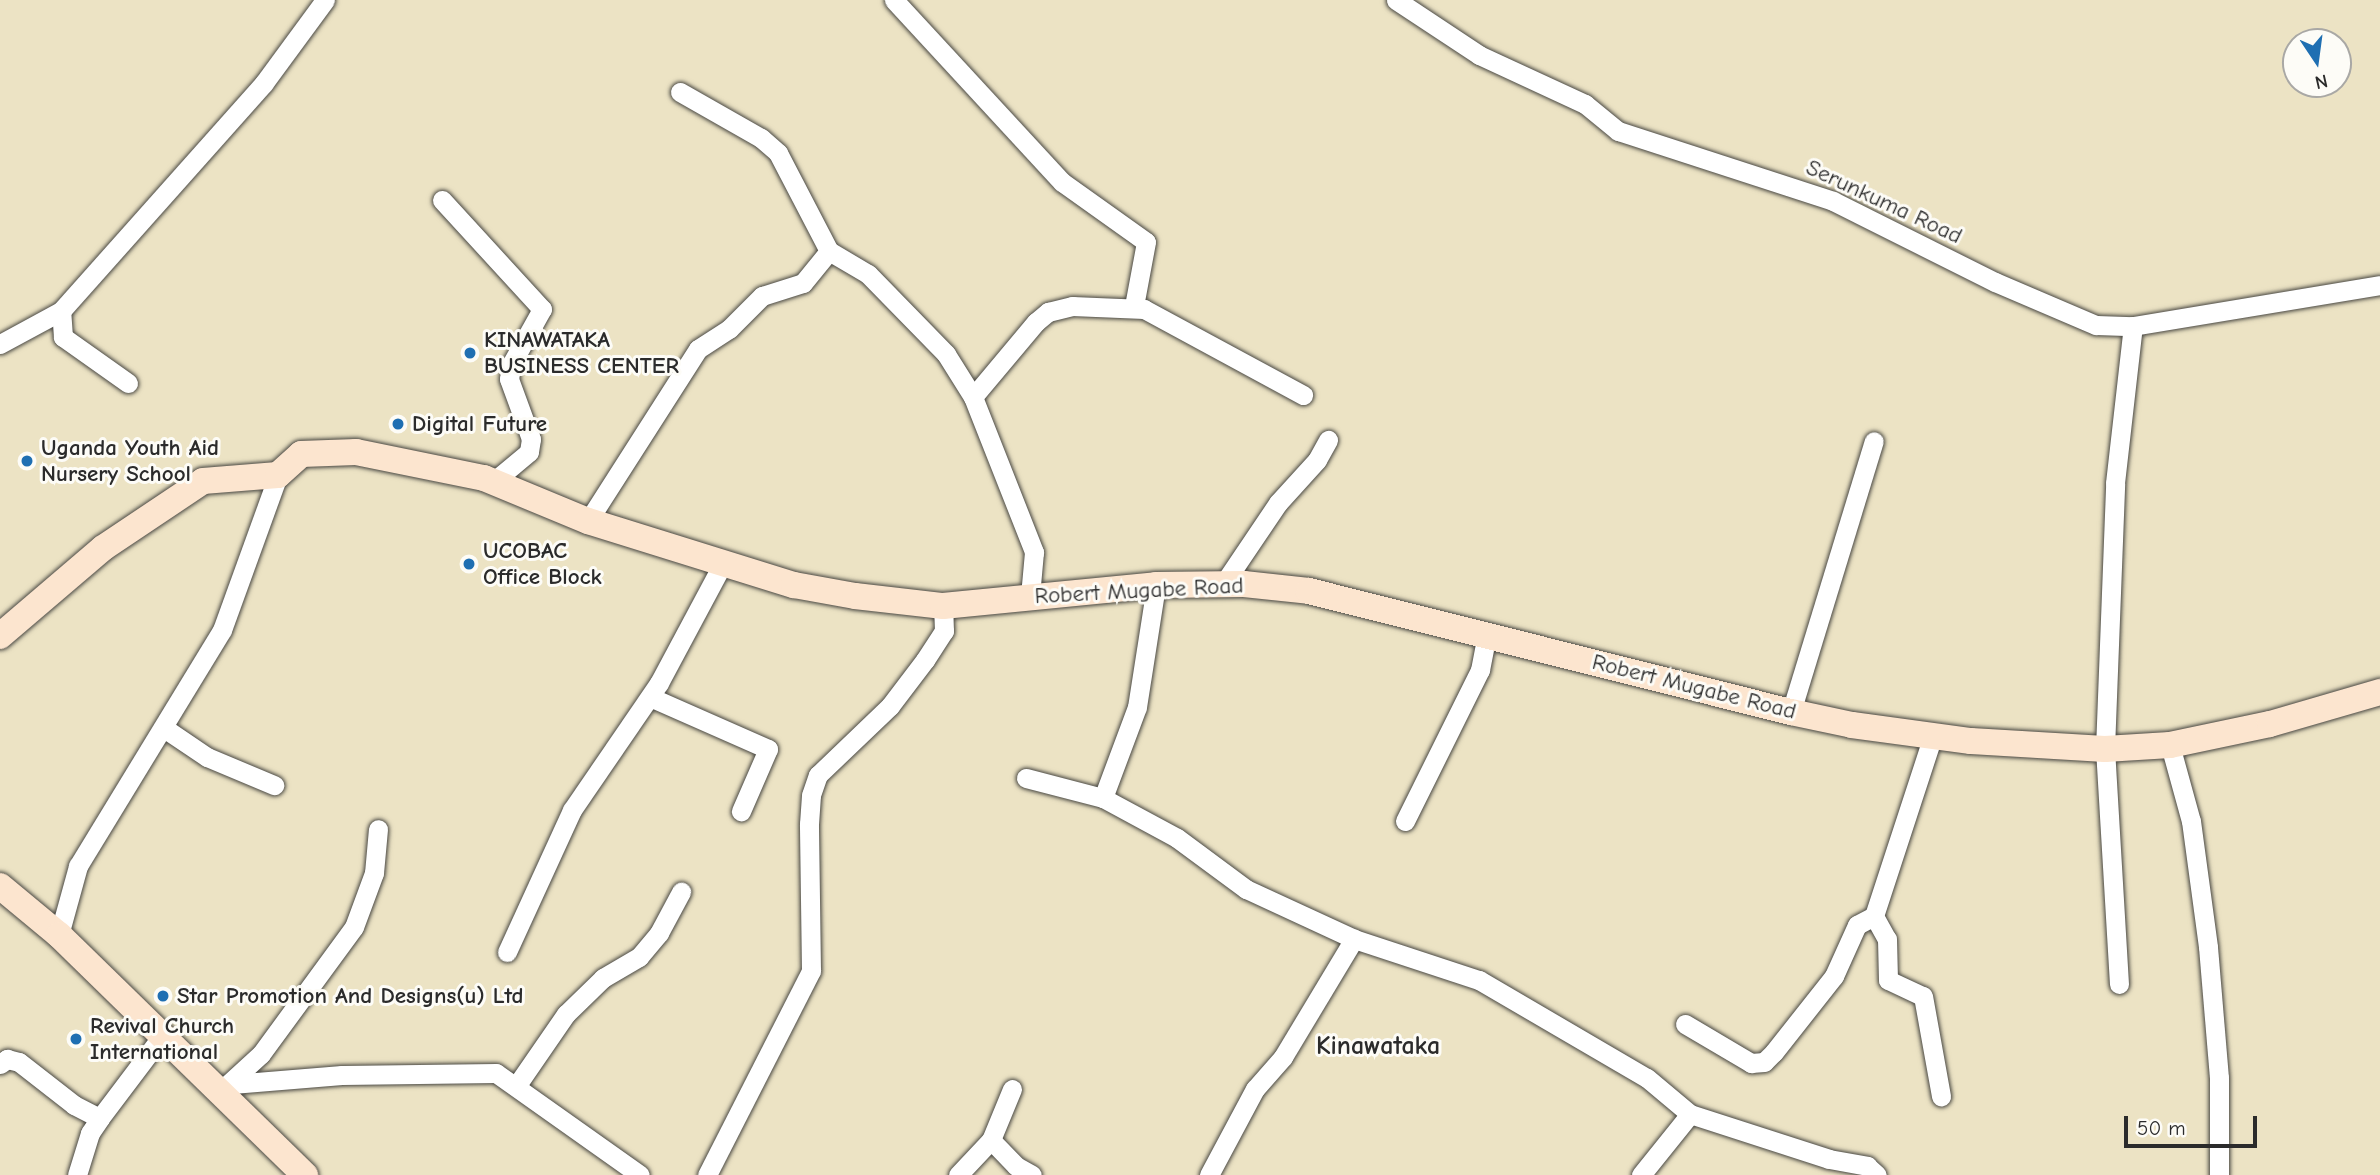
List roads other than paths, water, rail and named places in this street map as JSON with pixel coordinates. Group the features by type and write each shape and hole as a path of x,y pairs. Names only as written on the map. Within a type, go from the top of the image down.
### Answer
{"street":[{"path":"0,344 61,311 264,83 325,0"},
{"path":"894,0 1062,182 1146,242 1134,306"},
{"name":"Serunkuma Road","path":"1396,0 1479,55 1585,104 1618,131 1833,201 2069,317 2096,325 2133,327 2380,285"},
{"path":"680,92 761,138 778,153 829,251 868,274 923,325 973,397 1034,552 1030,596"},
{"path":"442,200 542,309 512,363 509,379 531,439 529,452 493,482"},
{"path":"587,521 698,349 729,329 762,296 803,283 829,251"},
{"path":"973,397 1048,312 1072,306 1105,310 1134,306 1303,395"},
{"path":"61,311 63,337 128,383"},
{"path":"2119,984 2105,748 2115,496 2133,327"},
{"path":"1224,583 1278,503 1317,460 1328,440"},
{"path":"1791,712 1874,441"},
{"name":"Robert Mugabe Road","path":"278,475 301,454 356,452 493,482 587,521 794,584 943,606 1030,596 1224,583 1309,591 1791,712 1852,726 1933,735 2105,748 2170,745 2270,724 2380,692"},
{"path":"0,636 103,548 203,481 278,475 222,630 78,866 59,935"},
{"path":"507,952 572,810 650,697 723,563"},
{"path":"1103,798 1137,707 1156,586"},
{"path":"707,1175 811,971 808,824 818,775 890,706 925,660 944,631 943,606"},
{"path":"1405,821 1480,670 1487,635"},
{"path":"650,697 768,749 741,811"},
{"path":"164,728 207,757 274,785"},
{"path":"1685,1024 1751,1062 1764,1062 1834,976 1857,925 1874,916 1933,735"},
{"path":"2170,745 2191,821 2208,947 2219,1078 2219,1175"},
{"path":"1026,778 1103,798 1177,838 1246,888 1354,939 1479,980 1647,1078 1690,1114 1829,1159 1867,1166 1877,1175"},
{"path":"223,1086 261,1054 354,927 374,873 378,829"},
{"path":"0,886 59,935 162,1036 223,1086 305,1175"},
{"path":"517,1085 566,1014 603,978 639,957 659,933 681,892"},
{"path":"1874,916 1887,939 1888,980 1923,996 1941,1096"},
{"path":"1209,1175 1255,1089 1283,1057 1354,939"},
{"path":"77,1175 90,1133 162,1036"},
{"path":"0,1064 7,1059 19,1062 74,1105 100,1118"},
{"path":"223,1086 342,1075 483,1073 504,1076 547,1111 640,1175"},
{"path":"958,1175 991,1140 1012,1089"},
{"path":"1641,1175 1690,1114"},
{"path":"991,1140 1016,1166 1032,1175"}],"place":[{"name":"KINAWATAKA BUSINESS CENTER","path":"470,353"},
{"name":"Digital Future","path":"398,424"},
{"name":"Uganda Youth Aid Nursery School","path":"27,461"},
{"name":"UCOBAC Office Block","path":"469,564"},
{"name":"Star Promotion And Designs(u) Ltd","path":"163,996"},
{"name":"Revival Church International","path":"76,1039"}],"district":[{"name":"Kinawataka","path":"1378,1047"}]}
